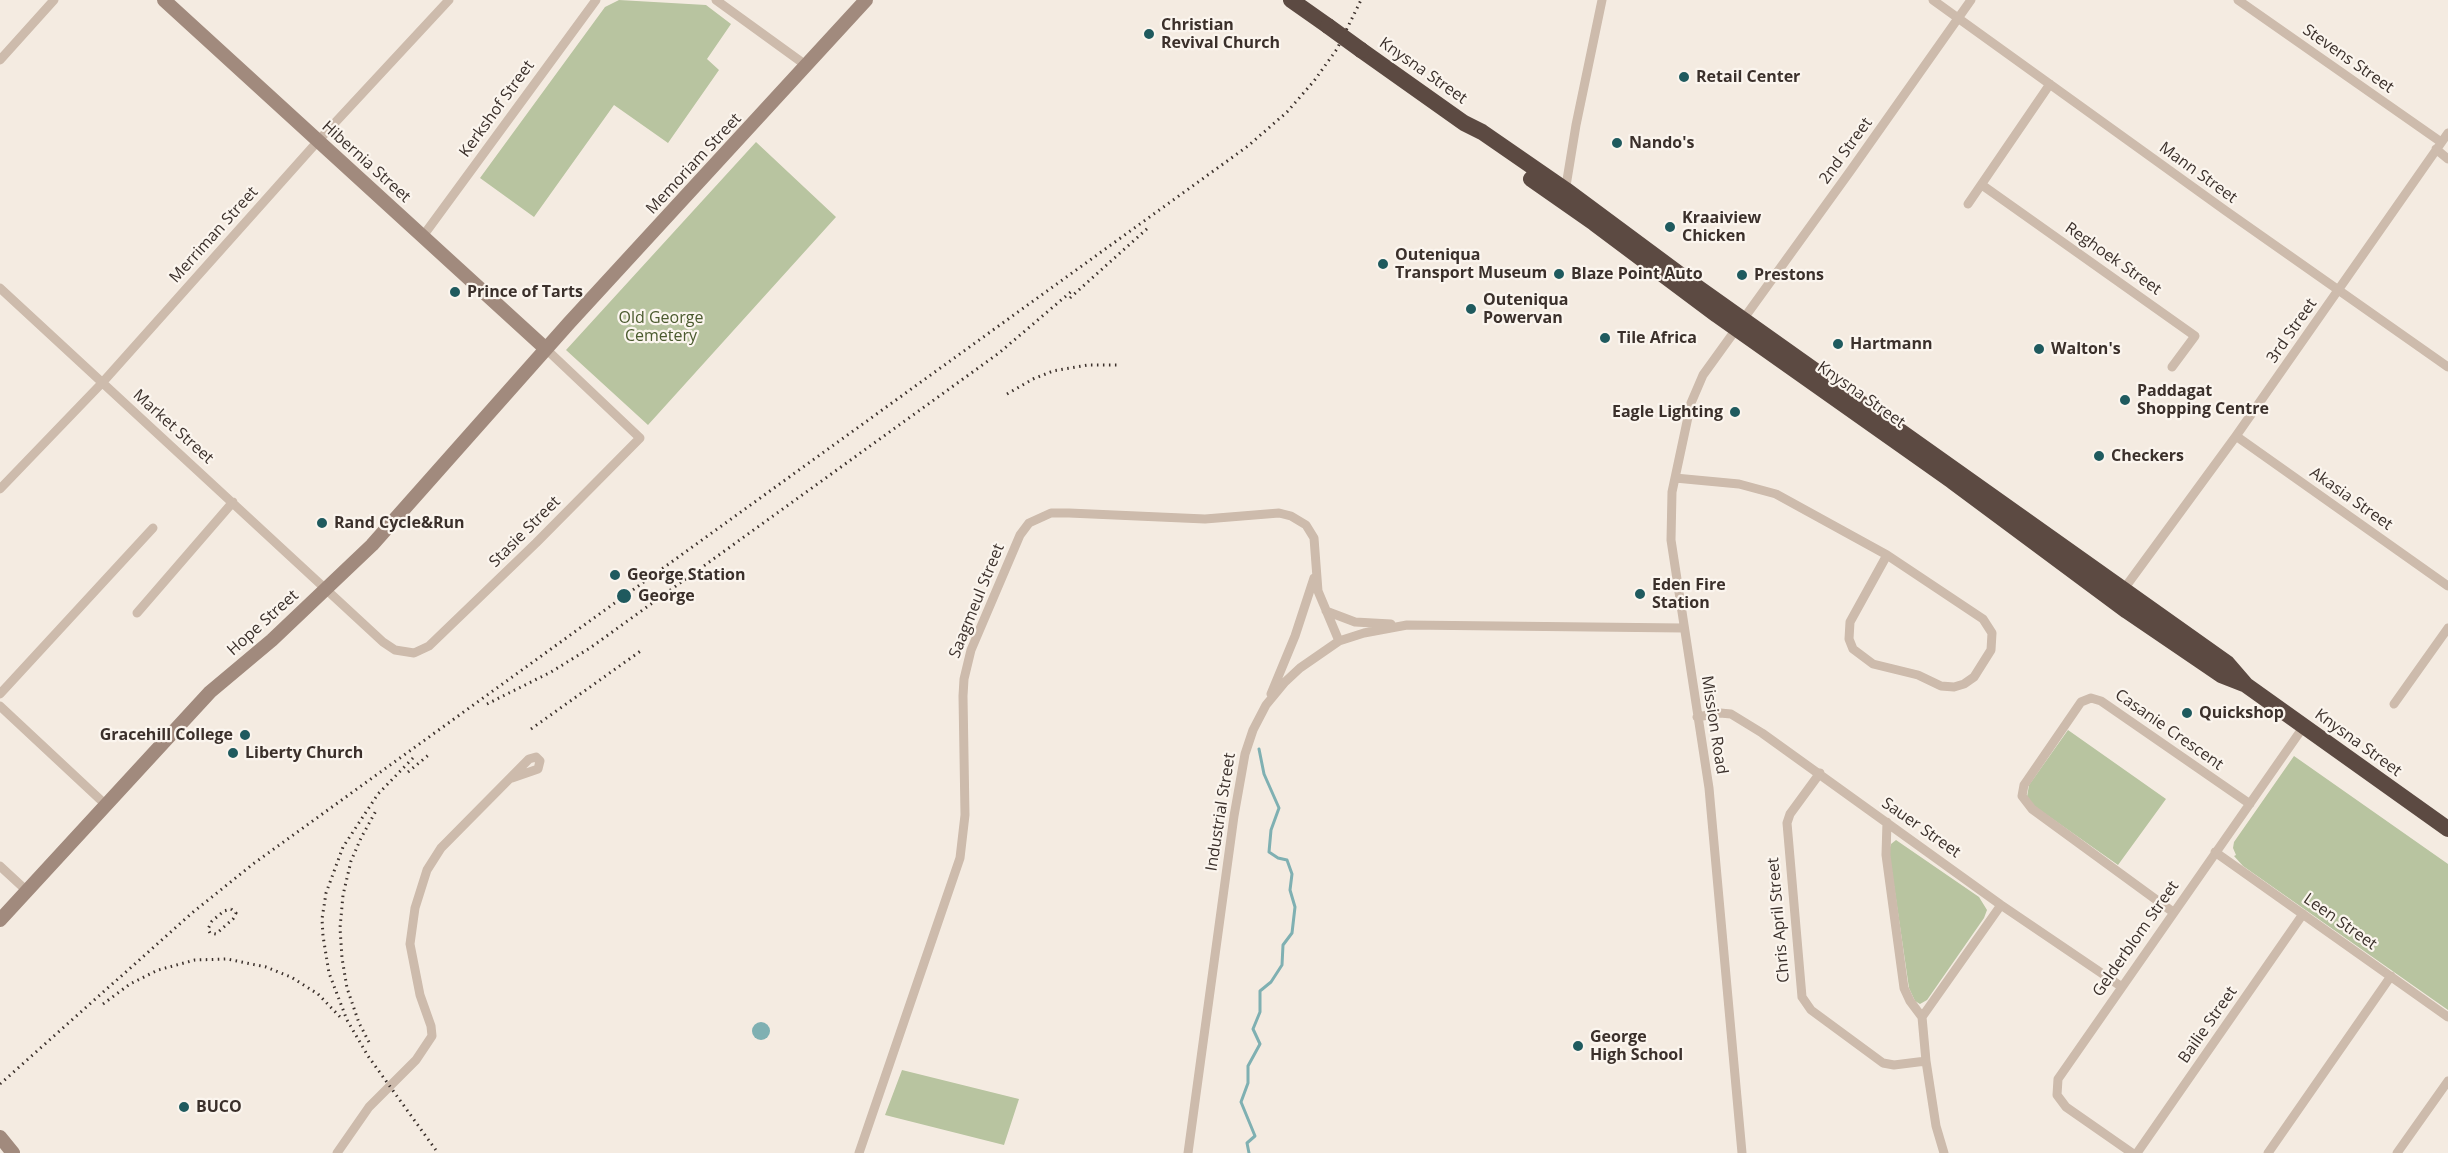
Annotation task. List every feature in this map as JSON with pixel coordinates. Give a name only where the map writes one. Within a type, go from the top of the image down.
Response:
[{"type":"highway","name":"Knysna Street","points":[[1291,0],[1464,123],[1482,132],[1564,196],[1952,481],[2119,596],[2212,670],[2246,685],[2448,829]]},
{"type":"street","points":[[0,60],[54,0]]},
{"type":"street","name":"Hibernia Street","points":[[164,0],[546,349]]},
{"type":"street","name":"Merriman Street","points":[[0,489],[102,382],[318,141],[449,0]]},
{"type":"street","name":"Kerkshof Street","points":[[423,236],[596,0]]},
{"type":"street","points":[[716,0],[807,66]]},
{"type":"street","name":"Memoriam Street","points":[[546,349],[866,0]]},
{"type":"street","points":[[1564,196],[1602,0]]},
{"type":"street","name":"Mann Street","points":[[1933,0],[2448,367]]},
{"type":"street","name":"2nd Street","points":[[1739,323],[1971,0]]},
{"type":"street","name":"Stevens Street","points":[[2238,0],[2439,146],[2448,159]]},
{"type":"street","points":[[1968,204],[2050,84]]},
{"type":"street","name":"3rd Street","points":[[2119,596],[2340,290],[2448,133]]},
{"type":"street","name":"Reghoek Street","points":[[1982,185],[2194,336],[2172,367]]},
{"type":"street","name":"Market Street","points":[[0,288],[326,588]]},
{"type":"street","name":"Mission Road","points":[[1739,323],[1706,369],[1695,392],[1675,478],[1670,533],[1709,788],[1742,1153]]},
{"type":"street","name":"Hope Street","points":[[0,920],[210,692],[272,640],[372,545],[546,349]]},
{"type":"street","name":"Stasie Street","points":[[326,588],[383,642],[395,650],[414,652],[429,646],[640,438],[546,349]]},
{"type":"street","name":"Akasia Street","points":[[2236,436],[2448,586]]},
{"type":"street","points":[[1675,478],[1740,484],[1776,494],[1887,555],[1983,619],[1992,637],[1991,650],[1974,677],[1964,684],[1954,687],[1941,686],[1918,675],[1873,664],[1854,650],[1849,639],[1850,622],[1887,555]]},
{"type":"street","points":[[137,613],[233,502]]},
{"type":"street","name":"Saagmeul Street","points":[[859,1153],[960,858],[965,815],[963,696],[964,679],[971,650],[1020,535],[1029,523],[1051,513],[1205,519],[1279,513],[1296,518],[1310,531],[1316,550],[1318,591],[1339,641]]},
{"type":"street","points":[[0,694],[153,528]]},
{"type":"street","points":[[1266,705],[1295,636],[1316,573]]},
{"type":"street","points":[[1326,611],[1356,622],[1407,625]]},
{"type":"street","name":"Industrial Street","points":[[1188,1153],[1234,816],[1245,754],[1253,730],[1266,705],[1300,668],[1339,641],[1364,633],[1407,625],[1683,628]]},
{"type":"street","points":[[2394,704],[2448,628]]},
{"type":"street","name":"Casanie Crescent","points":[[2173,912],[2032,808],[2022,796],[2024,786],[2081,702],[2091,698],[2101,701],[2250,804]]},
{"type":"street","points":[[0,706],[106,805]]},
{"type":"street","name":"Sauer Street","points":[[1697,717],[1720,713],[1731,714],[1820,773],[2001,905],[2122,987]]},
{"type":"street","name":"Gelderblom Street","points":[[2132,1153],[2066,1107],[2056,1090],[2060,1074],[2304,726]]},
{"type":"street","name":"Chris April Street","points":[[1820,773],[1790,814],[1787,823],[1802,997],[1810,1010],[1883,1063],[1894,1065],[1926,1061]]},
{"type":"street","points":[[337,1153],[345,1145],[369,1107],[417,1060],[432,1036],[431,1026],[420,995],[410,944],[415,908],[428,870],[446,843],[512,778]]},
{"type":"street","points":[[1887,822],[1886,855],[1904,988],[1922,1017],[1936,1126],[1944,1153]]},
{"type":"street","name":"Leen Street","points":[[2215,852],[2448,1017]]},
{"type":"street","points":[[0,866],[27,891]]},
{"type":"street","points":[[1922,1017],[2001,905]]},
{"type":"street","name":"Bailie Street","points":[[2137,1153],[2303,914]]},
{"type":"street","points":[[2268,1153],[2391,976]]},
{"type":"street","points":[[2397,1153],[2448,1081]]},
{"type":"street","points":[[0,1137],[13,1153]]},
{"type":"green space","points":[[619,0],[706,5],[731,24],[707,59],[719,70],[668,143],[614,105],[534,217],[480,178],[605,7]]},
{"type":"green space","name":"Old George Cemetery","points":[[756,142],[836,217],[648,425],[566,350]]},
{"type":"green space","points":[[2068,730],[2166,799],[2118,865],[2030,803],[2027,797],[2029,785]]},
{"type":"green space","points":[[2294,756],[2448,864],[2448,1010],[2243,866],[2234,856],[2236,855],[2233,848],[2234,842]]},
{"type":"green space","points":[[1896,840],[1979,897],[1987,910],[1984,918],[1927,1000],[1920,1004],[1915,1001],[1909,988],[1889,851],[1891,844]]},
{"type":"green space","points":[[902,1070],[1019,1099],[1004,1145],[885,1115]]},
{"type":"water","points":[[757,1022],[765,1022],[770,1027],[768,1038],[757,1040],[752,1035],[752,1027]]},
{"type":"waterway","points":[[1249,1153],[1247,1143],[1255,1136],[1241,1102],[1248,1083],[1248,1066],[1260,1044],[1253,1029],[1260,1012],[1260,991],[1271,982],[1282,965],[1283,945],[1292,933],[1295,907],[1290,890],[1292,874],[1287,860],[1278,858],[1269,852],[1271,830],[1279,808],[1264,774],[1259,749]]},
{"type":"railway","points":[[0,1084],[192,913],[253,864],[1248,146],[1287,112],[1314,81],[1337,49],[1361,0]]},
{"type":"railway","points":[[1070,298],[1150,226]]},
{"type":"railway","points":[[487,704],[551,672],[590,648],[999,353],[1073,290]]},
{"type":"railway","points":[[1007,394],[1053,371],[1088,365],[1119,365]]},
{"type":"railway","points":[[531,729],[642,650]]},
{"type":"railway","points":[[408,772],[431,753]]},
{"type":"railway","points":[[413,758],[378,794],[343,847],[326,893],[322,919],[323,936],[329,973],[347,1020],[368,1056],[438,1153]]},
{"type":"railway","points":[[369,1042],[359,1023],[347,988],[340,928],[343,895],[351,861],[377,809]]},
{"type":"railway","points":[[231,909],[236,913],[233,919],[216,934],[210,933],[208,929],[212,921],[224,911],[231,909]]},
{"type":"railway","points":[[103,1004],[130,984],[158,970],[195,960],[227,959],[266,967],[291,977],[318,994],[343,1020]]},
{"type":"place","name":"Christian Revival Church","points":[[1149,34]]},
{"type":"place","name":"Retail Center","points":[[1684,77]]},
{"type":"place","name":"Nando's","points":[[1617,143]]},
{"type":"place","name":"Kraaiview Chicken","points":[[1670,227]]},
{"type":"place","name":"Outeniqua Transport Museum","points":[[1383,264]]},
{"type":"place","name":"Blaze Point Auto","points":[[1559,274]]},
{"type":"place","name":"Prestons","points":[[1742,275]]},
{"type":"place","name":"Prince of Tarts","points":[[455,292]]},
{"type":"place","name":"Outeniqua Powervan","points":[[1471,309]]},
{"type":"place","name":"Tile Africa","points":[[1605,338]]},
{"type":"place","name":"Hartmann","points":[[1838,344]]},
{"type":"place","name":"Walton's","points":[[2039,349]]},
{"type":"place","name":"Paddagat Shopping Centre","points":[[2125,400]]},
{"type":"place","name":"Eagle Lighting","points":[[1735,412]]},
{"type":"place","name":"Checkers","points":[[2099,456]]},
{"type":"place","name":"Rand Cycle&Run","points":[[322,523]]},
{"type":"place","name":"George Station","points":[[615,575]]},
{"type":"place","name":"Eden Fire Station","points":[[1640,594]]},
{"type":"place","name":"George","points":[[624,596]]},
{"type":"place","name":"Quickshop","points":[[2187,713]]},
{"type":"place","name":"Gracehill College","points":[[245,735]]},
{"type":"place","name":"Liberty Church","points":[[233,753]]},
{"type":"place","name":"George High School","points":[[1578,1046]]},
{"type":"place","name":"BUCO","points":[[184,1107]]}]
